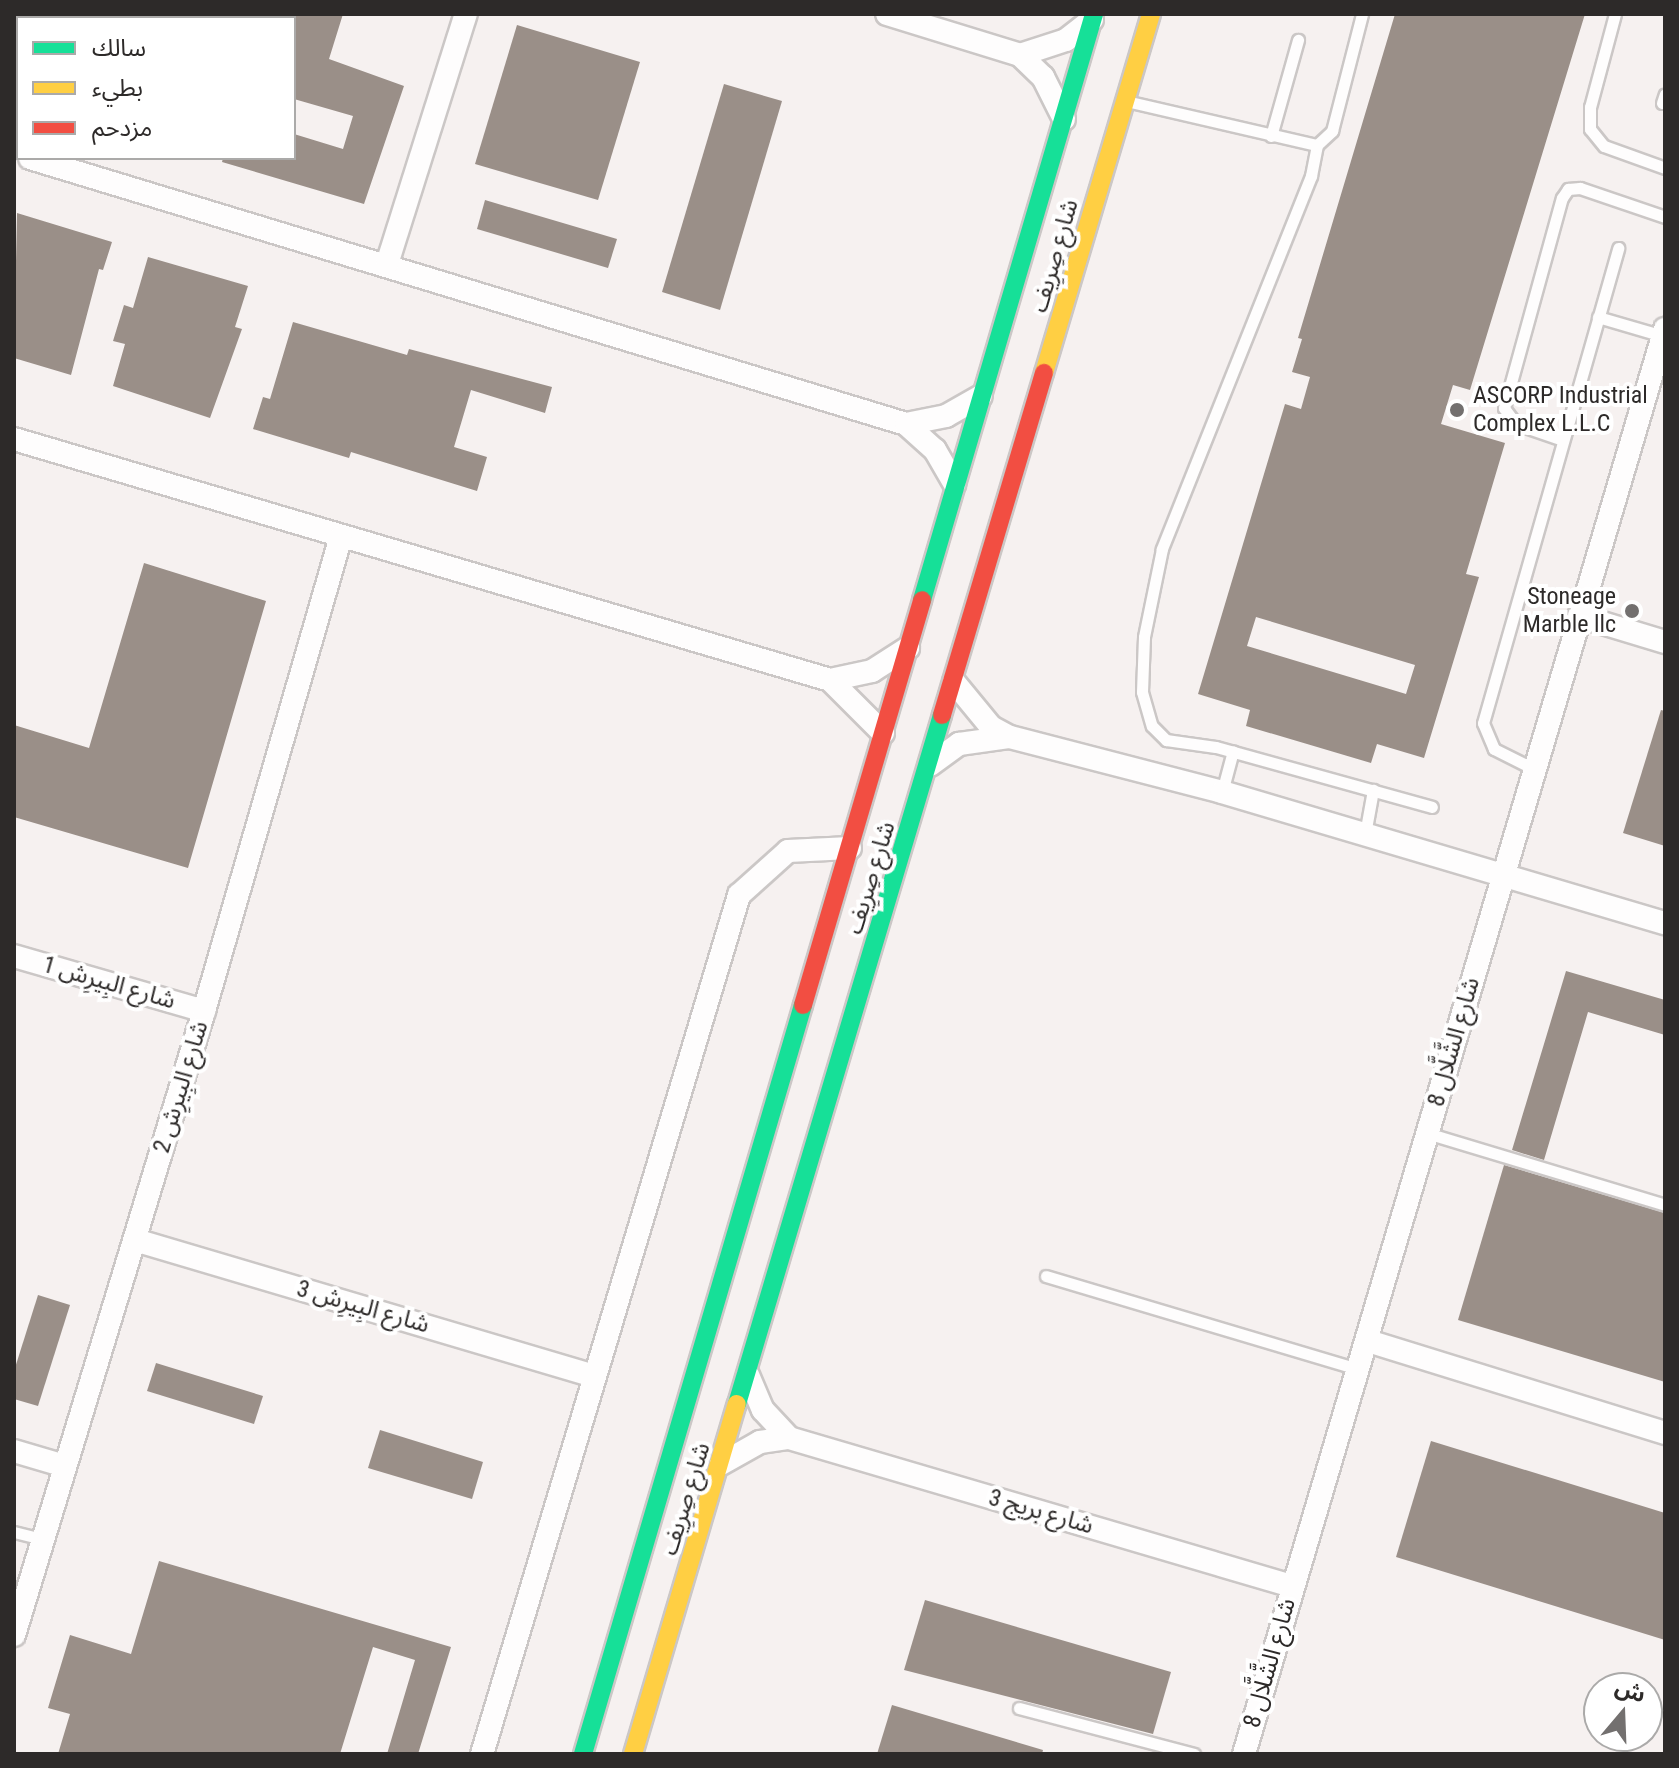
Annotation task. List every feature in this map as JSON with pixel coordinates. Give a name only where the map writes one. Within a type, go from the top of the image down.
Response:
[{"type":"main road","name":"شارع صِرِيف","points":[[633,1754],[930,765],[1151,14]]},
{"type":"main road","name":"شارع صِرِيف","points":[[583,1754],[1093,17]]},
{"type":"street","points":[[387,264],[466,14]]},
{"type":"street","points":[[887,14],[1020,55],[1043,77],[1064,119]]},
{"type":"street","points":[[1020,55],[1059,44],[1093,17]]},
{"type":"street","points":[[37,160],[906,424],[935,450],[955,484]]},
{"type":"street","name":"شارع الشَّلَّال 8","points":[[1244,1754],[1664,333]]},
{"type":"street","points":[[906,424],[946,416],[981,396]]},
{"type":"street","points":[[14,439],[830,680],[872,671],[908,648]]},
{"type":"street","name":"شارع البِيرِش 2","points":[[14,1635],[204,1011],[341,537]]},
{"type":"street","points":[[1579,616],[1665,642]]},
{"type":"street","points":[[830,680],[883,733]]},
{"type":"street","points":[[954,682],[991,727],[1010,737],[1222,792],[1665,923]]},
{"type":"street","points":[[930,765],[959,744],[1010,737]]},
{"type":"street","points":[[482,1754],[592,1375],[739,895],[788,851],[850,848]]},
{"type":"street","name":"شارع البِيرِش 1","points":[[14,956],[204,1011]]},
{"type":"street","name":"شارع البِيرِش 3","points":[[135,1240],[592,1375]]},
{"type":"street","points":[[1368,1341],[1665,1433]]},
{"type":"street","points":[[748,1375],[763,1410],[789,1438]]},
{"type":"street","name":"شارع بريج 3","points":[[721,1464],[760,1442],[789,1438],[1292,1586]]},
{"type":"street","points":[[14,1451],[65,1466]]},
{"type":"lane","points":[[1362,14],[1332,131],[1317,145],[1311,176],[1172,520],[1144,637],[1142,692],[1152,726],[1175,743],[1233,751],[1432,807]]},
{"type":"lane","points":[[1615,14],[1590,107],[1590,129],[1604,146],[1665,168]]},
{"type":"lane","points":[[1271,136],[1298,40]]},
{"type":"lane","points":[[1125,101],[1317,145]]},
{"type":"lane","points":[[1563,440],[1516,424],[1504,408],[1564,193],[1580,188],[1665,217]]},
{"type":"lane","points":[[1534,769],[1494,749],[1483,723],[1618,248]]},
{"type":"lane","points":[[1598,317],[1664,333]]},
{"type":"lane","points":[[1222,792],[1233,751]]},
{"type":"lane","points":[[1365,834],[1373,790]]},
{"type":"lane","points":[[1427,1133],[1665,1205]]},
{"type":"lane","points":[[1046,1276],[1359,1369]]},
{"type":"lane","points":[[14,1532],[43,1539]]},
{"type":"lane","points":[[1019,1708],[1194,1754]]},
{"type":"building","points":[[343,14],[329,59],[404,86],[364,204],[222,162],[296,160],[296,135],[343,149],[353,116],[296,100],[294,16]]},
{"type":"building","points":[[1395,14],[1585,14],[1470,390],[1453,385],[1441,424],[1505,443],[1466,574],[1479,577],[1424,758],[1377,744],[1371,763],[1246,726],[1250,710],[1198,694],[1285,404],[1301,409],[1310,377],[1292,372],[1302,339],[1298,338]],"holes":[[[1256,617],[1415,665],[1406,694],[1247,646]]]},
{"type":"building","points":[[517,25],[640,62],[598,200],[475,164]]},
{"type":"building","points":[[724,84],[782,101],[720,310],[662,292]]},
{"type":"building","points":[[485,200],[617,239],[608,268],[477,229]]},
{"type":"building","points":[[17,213],[112,242],[103,270],[99,269],[71,375],[14,358]]},
{"type":"building","points":[[148,257],[248,286],[235,327],[242,329],[210,418],[113,386],[125,344],[113,341],[124,305],[133,308]]},
{"type":"building","points":[[293,322],[407,355],[409,349],[552,387],[545,413],[471,390],[454,447],[487,457],[477,491],[351,452],[349,458],[253,429],[263,397],[270,399]]},
{"type":"building","points":[[144,563],[266,601],[188,868],[14,817],[14,725],[89,748]]},
{"type":"building","points":[[1661,710],[1665,711],[1665,846],[1623,833]]},
{"type":"building","points":[[1566,971],[1665,1000],[1665,1035],[1588,1012],[1544,1160],[1512,1150]]},
{"type":"building","points":[[1504,1165],[1665,1213],[1665,1382],[1458,1320]]},
{"type":"building","points":[[38,1295],[70,1305],[38,1406],[14,1399],[14,1371]]},
{"type":"building","points":[[156,1363],[263,1396],[254,1424],[147,1391]]},
{"type":"building","points":[[380,1430],[483,1462],[472,1499],[368,1468]]},
{"type":"building","points":[[1431,1441],[1665,1513],[1665,1640],[1396,1557]]},
{"type":"building","points":[[159,1561],[451,1647],[418,1754],[387,1754],[415,1660],[373,1647],[340,1754],[58,1754],[70,1714],[48,1708],[70,1635],[131,1654]]},
{"type":"building","points":[[925,1600],[1171,1672],[1153,1734],[904,1670]]},
{"type":"building","points":[[892,1705],[1043,1750],[1042,1754],[877,1754]]},
{"type":"traffic: fast","points":[[922,600],[1094,14]]},
{"type":"traffic: fast","points":[[737,1404],[942,715]]},
{"type":"traffic: fast","points":[[583,1754],[803,1005]]},
{"type":"traffic: slow","points":[[1044,373],[1151,14]]},
{"type":"traffic: slow","points":[[633,1754],[737,1404]]},
{"type":"traffic: jam","points":[[942,715],[1044,373]]},
{"type":"traffic: jam","points":[[803,1005],[922,600]]},
{"type":"place","name":"ASCORP Industrial Complex L.L.C","points":[[1457,410]]},
{"type":"place","name":"Stoneage Marble llc","points":[[1632,611]]}]
